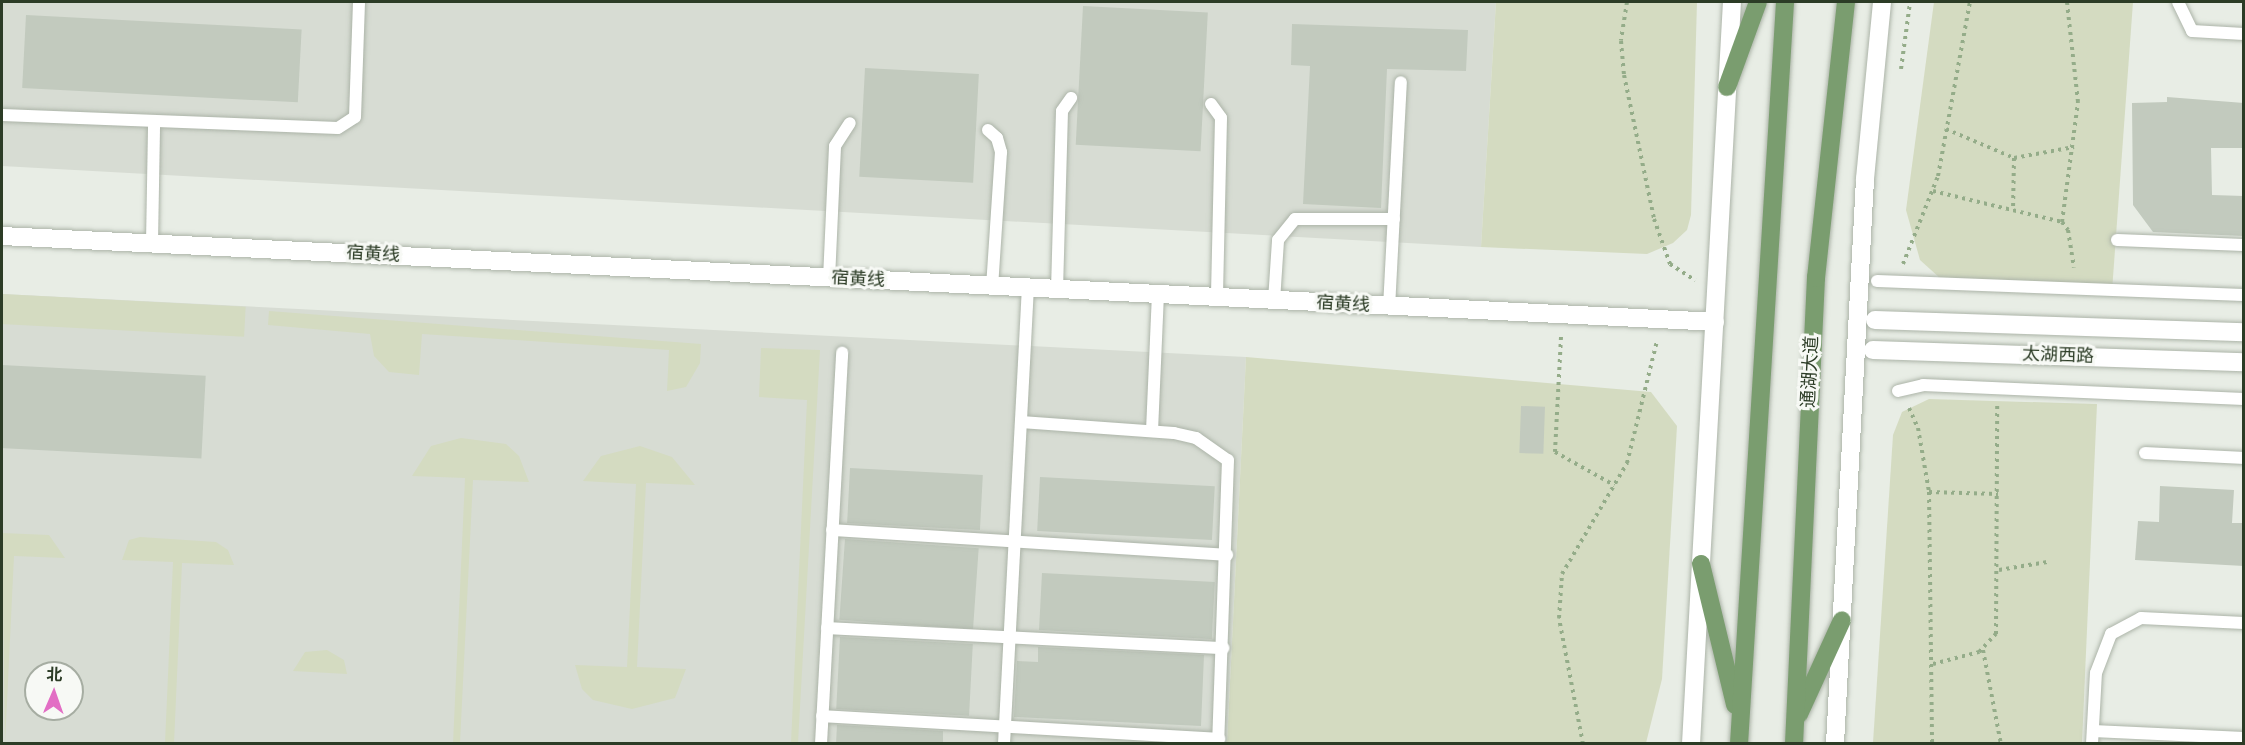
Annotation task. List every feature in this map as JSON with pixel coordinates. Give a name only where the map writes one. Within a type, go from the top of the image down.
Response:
[{"type":"main road","points":[[1727,87],[1758,2]]},
{"type":"main road","points":[[1740,735],[1761,327],[1785,2]]},
{"type":"main road","name":"通湖大道","points":[[1794,744],[1816,288],[1846,2]]},
{"type":"main road","points":[[1701,564],[1740,735]]},
{"type":"main road","points":[[1795,723],[1842,620]]},
{"type":"street","points":[[1691,744],[1732,2]]},
{"type":"street","points":[[1835,744],[1865,179],[1882,2]]},
{"type":"street","name":"宿黄线","points":[[2,236],[1389,308],[1714,322]]},
{"type":"street","name":"太湖西路","points":[[1875,320],[2244,332]]},
{"type":"street","name":"太湖西路","points":[[1873,350],[2244,362]]},
{"type":"lane","points":[[2,115],[338,129],[355,117],[359,2]]},
{"type":"lane","points":[[2178,2],[2192,31],[2244,34]]},
{"type":"lane","points":[[1389,308],[1401,82]]},
{"type":"lane","points":[[1057,290],[1062,111],[1071,98]]},
{"type":"lane","points":[[1211,104],[1221,118],[1217,298]]},
{"type":"lane","points":[[152,243],[154,123]]},
{"type":"lane","points":[[828,279],[835,146],[850,123]]},
{"type":"lane","points":[[988,130],[997,138],[1001,152],[992,287]]},
{"type":"lane","points":[[1274,302],[1278,240],[1295,219],[1394,219]]},
{"type":"lane","points":[[2117,240],[2244,245]]},
{"type":"lane","points":[[1877,280],[2244,295]]},
{"type":"lane","points":[[1004,744],[1028,289]]},
{"type":"lane","points":[[1152,431],[1158,296]]},
{"type":"lane","points":[[820,744],[842,353]]},
{"type":"lane","points":[[1898,391],[1923,386],[2244,399]]},
{"type":"lane","points":[[822,716],[1218,741],[1227,555],[1228,460],[1196,438],[1152,431],[1021,422]]},
{"type":"lane","points":[[2145,453],[2244,458]]},
{"type":"lane","points":[[832,530],[1227,555]]},
{"type":"lane","points":[[2244,623],[2141,618],[2111,634],[2096,673],[2093,737],[2244,738]]},
{"type":"lane","points":[[827,628],[1223,648]]},
{"type":"path","points":[[1627,2],[1620,41],[1624,75],[1654,219],[1670,264],[1698,282]]},
{"type":"path","points":[[1895,281],[1933,191],[1970,2]]},
{"type":"path","points":[[2062,222],[2074,147],[2077,87],[2067,2]]},
{"type":"path","points":[[1946,129],[2014,158],[2074,147]]},
{"type":"path","points":[[2013,210],[2014,158]]},
{"type":"path","points":[[1933,191],[2062,222],[2068,230],[2077,288]]},
{"type":"path","points":[[1563,316],[1555,452],[1614,484]]},
{"type":"path","points":[[1583,744],[1558,599],[1569,558],[1627,463],[1661,320]]},
{"type":"path","points":[[1933,664],[1983,650],[1996,634],[1999,570],[1998,388]]},
{"type":"path","points":[[1898,391],[1918,428],[1929,492],[1933,664],[1932,744]]},
{"type":"path","points":[[1929,492],[1998,494]]},
{"type":"path","points":[[1999,570],[2047,562]]},
{"type":"path","points":[[1983,650],[2001,744]]},
{"type":"shaded area","points":[[2,2],[1496,2],[1481,247],[2,166]]},
{"type":"shaded area","points":[[2,294],[1246,357],[1227,743],[2,743]]},
{"type":"green space","points":[[1496,2],[1697,2],[1691,215],[1687,230],[1673,243],[1647,254],[1481,247]]},
{"type":"green space","points":[[1934,2],[2133,2],[2112,291],[1941,279],[1920,260],[1906,210]]},
{"type":"green space","points":[[2,294],[246,307],[244,337],[2,324]]},
{"type":"green space","points":[[269,311],[701,344],[700,363],[686,387],[667,391],[669,350],[422,334],[419,375],[389,372],[374,356],[370,334],[268,325]]},
{"type":"green space","points":[[761,348],[820,350],[798,743],[791,743],[807,400],[759,397]]},
{"type":"green space","points":[[1246,357],[1651,392],[1677,426],[1662,679],[1646,743],[1227,744]]},
{"type":"green space","points":[[1929,399],[2097,404],[2082,743],[1873,743],[1893,435],[1902,412]]},
{"type":"green space","points":[[461,438],[506,444],[519,456],[529,482],[473,480],[460,743],[453,744],[465,478],[412,476],[431,446]]},
{"type":"green space","points":[[640,446],[672,457],[695,485],[646,483],[637,667],[686,669],[675,698],[632,709],[593,700],[582,689],[575,665],[627,667],[636,484],[583,481],[601,456]]},
{"type":"green space","points":[[2,533],[49,535],[65,558],[14,556],[5,744]]},
{"type":"green space","points":[[140,537],[216,542],[228,550],[234,565],[182,563],[174,743],[165,743],[173,562],[122,560],[129,540]]},
{"type":"green space","points":[[327,650],[344,660],[347,674],[293,671],[305,652]]},
{"type":"building","points":[[1083,6],[1208,13],[1201,151],[1076,145]]},
{"type":"building","points":[[26,15],[302,29],[298,102],[22,88]]},
{"type":"building","points":[[1292,24],[1468,30],[1466,71],[1387,69],[1381,208],[1303,204],[1310,66],[1291,65]]},
{"type":"building","points":[[865,68],[979,74],[973,183],[859,177]]},
{"type":"building","points":[[2167,97],[2244,103],[2244,148],[2211,148],[2212,195],[2244,196],[2244,236],[2153,232],[2133,205],[2132,103],[2167,102]]},
{"type":"building","points":[[2,365],[206,376],[201,459],[2,448]]},
{"type":"building","points":[[1521,406],[1545,407],[1543,454],[1519,453]]},
{"type":"building","points":[[850,468],[983,475],[980,530],[847,523]]},
{"type":"building","points":[[1040,477],[1215,486],[1212,540],[1037,531]]},
{"type":"building","points":[[2160,486],[2234,490],[2232,523],[2244,523],[2244,566],[2135,560],[2138,521],[2159,522]]},
{"type":"building","points":[[845,539],[979,548],[973,629],[839,620]]},
{"type":"building","points":[[1042,573],[1215,582],[1212,639],[1039,630]]},
{"type":"building","points":[[840,637],[973,644],[969,716],[836,709]]},
{"type":"building","points":[[1038,647],[1204,655],[1201,726],[1014,717],[1017,661],[1038,662]]},
{"type":"building","points":[[837,725],[943,731],[943,744],[836,744]]}]
